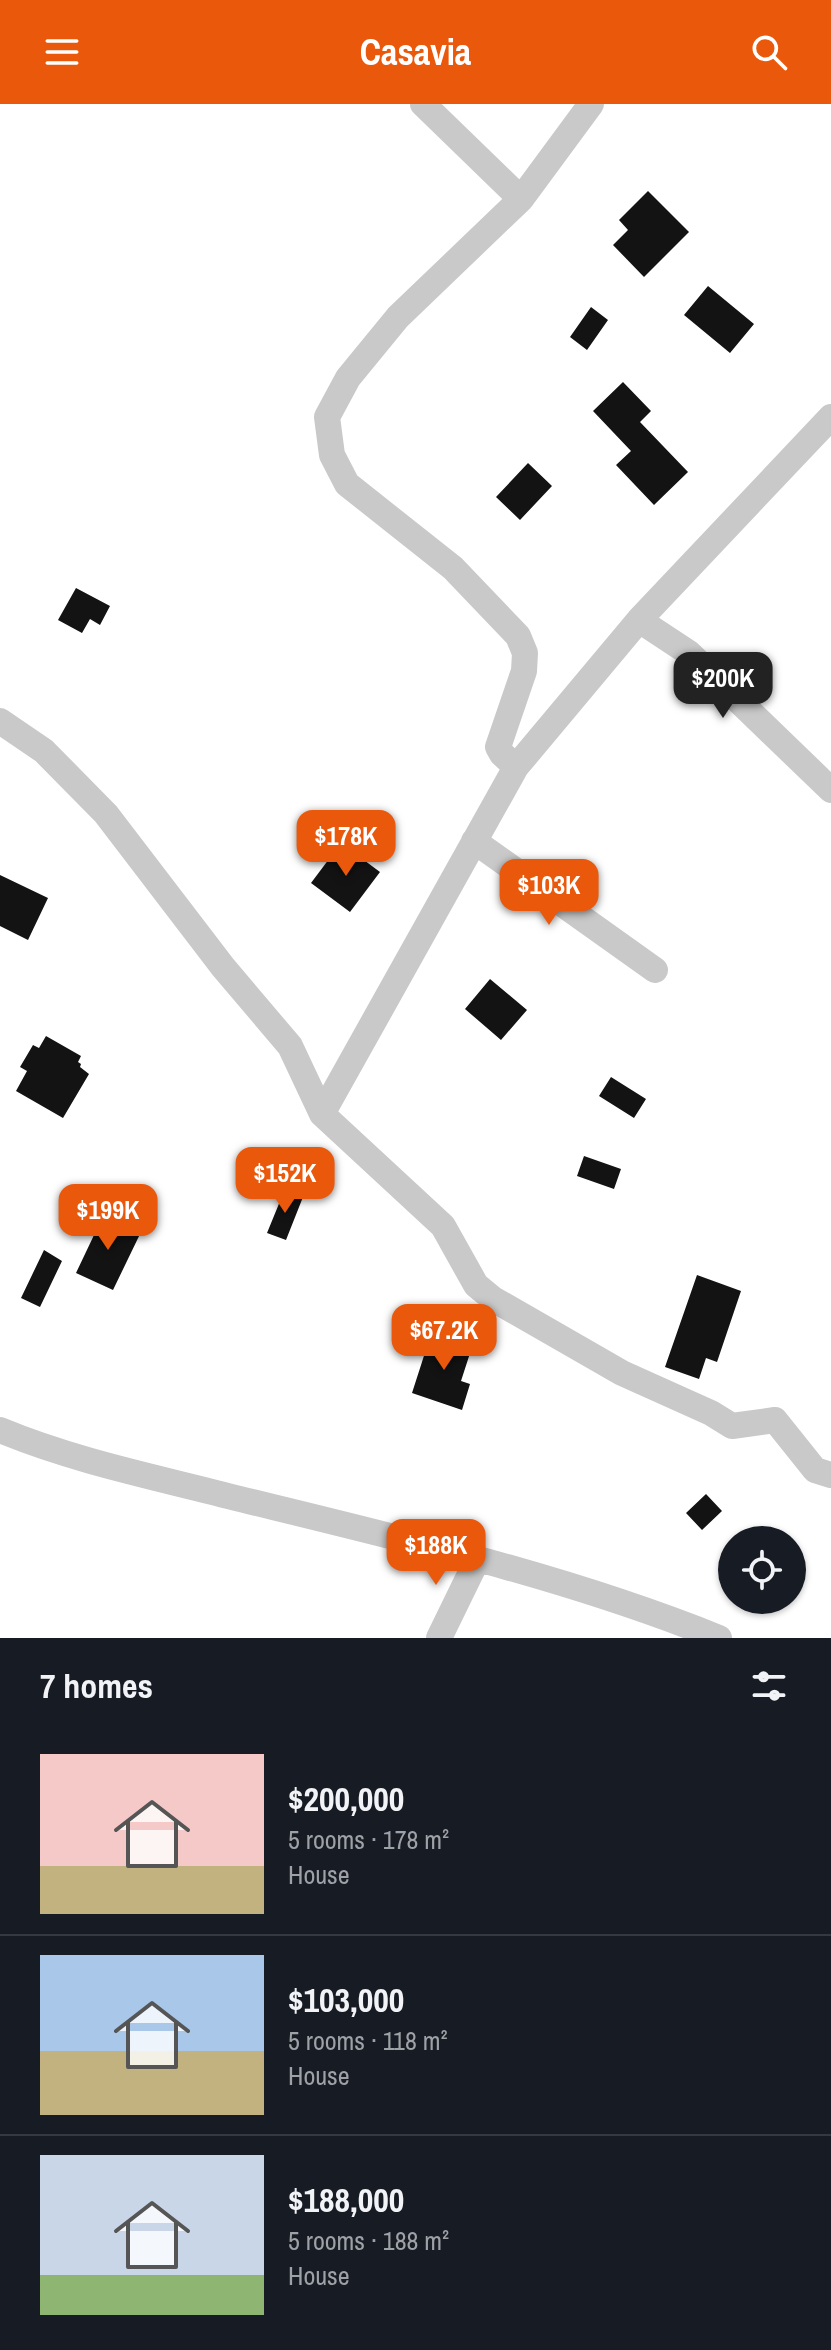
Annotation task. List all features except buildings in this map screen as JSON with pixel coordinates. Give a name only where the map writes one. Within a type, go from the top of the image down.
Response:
[{"type":"street","points":[[423,104],[521,199]]},
{"type":"street","points":[[516,767],[498,747],[524,671],[525,653],[518,636],[436,552],[347,484],[332,455],[327,417],[348,378],[398,317],[521,199],[591,104]]},
{"type":"street","points":[[322,1114],[516,767],[639,620],[831,417]]},
{"type":"street","points":[[639,620],[689,653],[831,790]]},
{"type":"street","points":[[0,721],[44,751],[106,814],[223,967],[290,1046],[322,1114],[443,1226],[476,1285],[493,1299],[622,1373],[711,1413],[732,1426],[775,1420],[815,1470],[831,1475]]},
{"type":"street","points":[[474,841],[655,970]]},
{"type":"street","points":[[0,1430],[33,1444],[154,1477],[478,1558],[575,1586],[712,1637]]},
{"type":"street","points":[[439,1638],[478,1558]]}]
